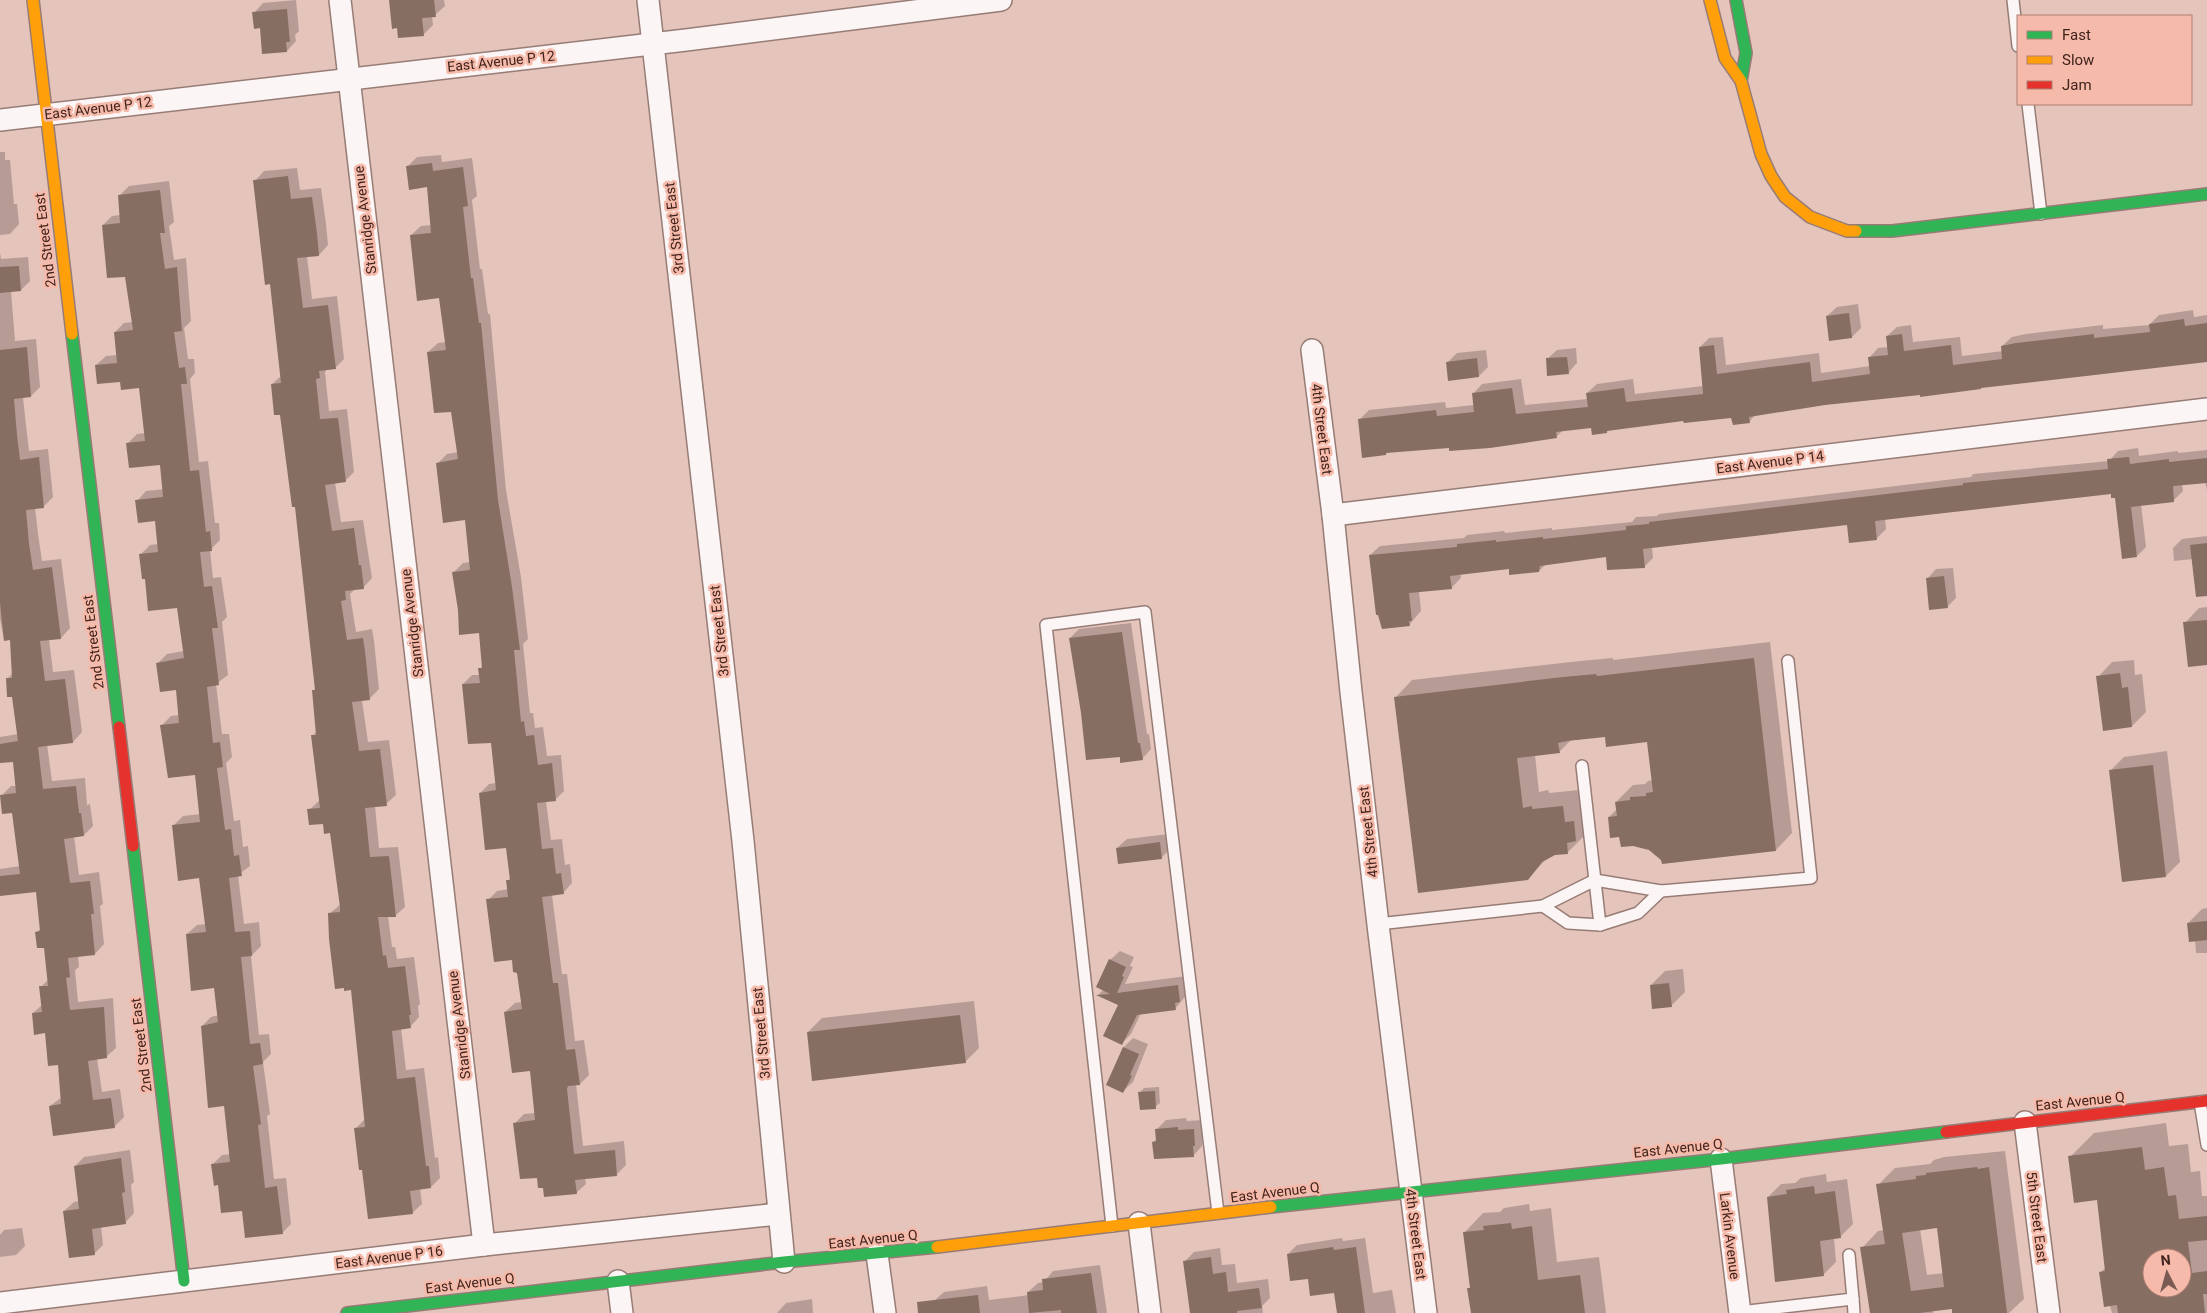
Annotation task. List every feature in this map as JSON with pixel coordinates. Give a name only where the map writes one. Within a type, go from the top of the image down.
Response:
[{"type":"street","name":"2nd Street East","points":[[33,0],[184,1281]]},
{"type":"street","name":"Stanridge Avenue","points":[[340,0],[484,1245]]},
{"type":"street","name":"3rd Street East","points":[[648,0],[743,841],[784,1262]]},
{"type":"street","name":"East Avenue P 12","points":[[0,120],[1001,0]]},
{"type":"street","points":[[1710,0],[1725,58],[1741,81],[1762,154],[1771,176],[1784,197],[1810,216],[1847,231],[1892,231],[2207,194]]},
{"type":"street","points":[[1736,0],[1746,53],[1741,81]]},
{"type":"street","name":"4th Street East","points":[[1312,350],[1333,515],[1378,924],[1426,1313]]},
{"type":"street","name":"East Avenue P 14","points":[[1333,515],[2207,409]]},
{"type":"street","name":"East Avenue Q","points":[[347,1313],[784,1262],[877,1254],[1410,1191],[1721,1159],[2203,1102]]},
{"type":"street","name":"5th Street East","points":[[2025,1122],[2049,1313]]},
{"type":"street","name":"Larkin Avenue","points":[[1721,1159],[1740,1312]]},
{"type":"street","name":"East Avenue P 16","points":[[0,1303],[484,1245],[778,1214]]},
{"type":"street","points":[[1139,1223],[1150,1313]]},
{"type":"street","points":[[877,1254],[885,1313]]},
{"type":"street","points":[[618,1281],[622,1313]]},
{"type":"lane","points":[[2013,0],[2017,37]]},
{"type":"lane","points":[[2028,105],[2041,214]]},
{"type":"lane","points":[[1112,1226],[1046,625],[1145,612],[1218,1214]]},
{"type":"lane","points":[[1378,924],[1543,906],[1595,880],[1661,891],[1811,878],[1788,661]]},
{"type":"lane","points":[[1582,766],[1600,925]]},
{"type":"lane","points":[[1543,906],[1568,923],[1600,925],[1638,913],[1661,891]]},
{"type":"lane","points":[[2203,1102],[2207,1145]]},
{"type":"lane","points":[[1849,1255],[1854,1313]]},
{"type":"lane","points":[[1740,1312],[1853,1299]]},
{"type":"building","points":[[389,0],[434,0],[436,17],[422,18],[424,36],[398,38],[397,28],[392,29]]},
{"type":"building","points":[[287,9],[290,42],[286,42],[287,52],[262,54],[260,28],[254,29],[252,12]]},
{"type":"building","points":[[432,163],[433,171],[463,167],[468,206],[463,207],[471,278],[473,278],[479,323],[481,323],[498,500],[520,650],[514,650],[521,722],[524,721],[526,736],[534,735],[538,765],[552,763],[556,801],[537,803],[542,849],[553,848],[556,874],[561,873],[564,894],[542,897],[553,983],[558,983],[566,1050],[575,1049],[580,1085],[568,1086],[567,1089],[574,1154],[615,1150],[617,1176],[575,1180],[577,1194],[544,1197],[543,1188],[538,1188],[537,1178],[520,1179],[513,1123],[535,1120],[530,1071],[512,1073],[504,1012],[522,1009],[517,973],[513,972],[512,960],[494,962],[486,899],[508,897],[506,880],[510,880],[506,848],[485,850],[479,793],[496,790],[491,743],[468,744],[462,684],[480,683],[478,668],[482,668],[479,633],[459,635],[458,610],[452,572],[470,570],[465,520],[443,523],[436,463],[458,459],[451,412],[434,413],[427,352],[446,350],[439,298],[417,301],[410,235],[431,233],[427,187],[409,190],[406,166]]},
{"type":"building","points":[[288,176],[291,199],[312,197],[317,233],[319,256],[297,258],[303,308],[328,305],[336,369],[319,371],[320,378],[316,379],[320,419],[338,418],[346,482],[325,485],[332,531],[354,528],[359,565],[361,565],[364,589],[345,591],[346,600],[341,601],[347,640],[363,638],[370,700],[352,702],[359,751],[380,749],[387,806],[365,808],[370,857],[389,856],[396,917],[378,917],[383,956],[386,955],[388,968],[405,966],[411,1015],[409,1015],[411,1028],[392,1031],[397,1079],[415,1077],[426,1166],[429,1166],[431,1188],[410,1191],[413,1214],[368,1219],[362,1170],[359,1170],[354,1128],[365,1127],[351,990],[344,991],[344,988],[335,989],[329,939],[328,913],[340,912],[330,833],[324,834],[323,824],[309,825],[307,809],[320,808],[311,735],[316,735],[312,690],[315,690],[295,507],[292,507],[280,415],[274,415],[271,384],[281,383],[270,284],[265,285],[253,180]]},
{"type":"building","points":[[160,190],[165,233],[160,233],[165,269],[177,267],[182,331],[174,332],[179,368],[185,367],[187,384],[181,384],[190,471],[199,470],[206,532],[210,531],[212,551],[200,552],[204,587],[212,586],[218,628],[212,628],[219,685],[207,687],[213,743],[220,742],[223,767],[217,768],[225,830],[231,829],[234,856],[239,855],[242,876],[229,878],[235,932],[250,931],[252,956],[241,957],[250,1044],[260,1043],[263,1064],[253,1066],[261,1124],[258,1125],[265,1188],[277,1186],[283,1234],[245,1238],[242,1211],[221,1213],[218,1185],[214,1186],[211,1164],[230,1162],[224,1106],[208,1108],[201,1026],[218,1022],[214,988],[191,991],[186,934],[206,932],[199,878],[178,881],[172,825],[200,822],[195,775],[168,778],[160,725],[179,723],[176,690],[160,692],[156,663],[184,658],[177,608],[148,611],[145,579],[142,579],[139,554],[158,552],[155,521],[138,523],[135,500],[163,497],[160,465],[129,468],[126,443],[145,441],[139,388],[121,390],[120,382],[97,384],[95,365],[117,363],[114,332],[133,330],[125,277],[107,278],[102,225],[120,223],[118,195]]},
{"type":"building","points":[[19,266],[21,291],[0,293],[0,267]]},
{"type":"building","points":[[1849,313],[1852,338],[1829,341],[1826,316]]},
{"type":"building","points":[[2184,319],[2185,326],[2207,323],[2207,362],[1981,388],[1920,397],[1920,395],[1825,405],[1749,417],[1750,423],[1733,425],[1731,418],[1684,423],[1683,421],[1607,431],[1607,433],[1592,435],[1591,428],[1556,432],[1557,438],[1490,448],[1449,451],[1449,448],[1386,453],[1386,455],[1362,458],[1358,419],[1436,410],[1437,416],[1474,412],[1472,393],[1512,388],[1516,414],[1588,407],[1586,393],[1624,388],[1626,402],[1703,394],[1699,347],[1714,345],[1717,374],[1810,362],[1812,382],[1870,374],[1868,357],[1888,355],[1886,336],[1902,334],[1904,351],[1951,345],[1953,365],[2002,359],[2001,346],[2016,343],[2094,334],[2094,338],[2150,332],[2149,324]]},
{"type":"building","points":[[27,347],[31,397],[14,399],[17,435],[20,460],[39,457],[44,508],[26,510],[29,544],[33,570],[52,567],[61,639],[40,641],[45,681],[65,679],[73,743],[38,747],[43,789],[76,786],[84,836],[64,839],[70,883],[90,881],[94,914],[91,914],[95,955],[68,958],[70,977],[66,978],[70,1010],[104,1007],[107,1058],[88,1061],[93,1100],[111,1098],[115,1128],[53,1136],[49,1106],[61,1104],[58,1065],[48,1066],[45,1033],[34,1035],[32,1013],[42,1012],[39,986],[48,986],[44,948],[37,948],[35,932],[40,931],[36,892],[0,896],[0,876],[20,874],[12,813],[2,814],[0,795],[16,793],[13,762],[0,763],[0,744],[18,741],[12,697],[7,697],[6,678],[12,678],[10,640],[4,641],[0,603],[0,350]]},
{"type":"building","points":[[1567,357],[1569,374],[1547,376],[1546,358]]},
{"type":"building","points":[[1477,358],[1479,377],[1448,381],[1446,362]]},
{"type":"building","points":[[2129,457],[2130,464],[2169,459],[2169,462],[2207,458],[2207,483],[2173,486],[2174,502],[2131,507],[2137,557],[2122,559],[2115,498],[2111,498],[2111,494],[1875,521],[1877,540],[1849,543],[1847,525],[1643,549],[1645,568],[1607,570],[1606,557],[1540,566],[1539,572],[1509,575],[1509,569],[1450,576],[1452,589],[1409,593],[1412,621],[1409,621],[1410,626],[1382,629],[1378,615],[1376,615],[1369,555],[1457,547],[1457,544],[1496,540],[1496,542],[1543,537],[1543,539],[1626,530],[1626,526],[1649,524],[1649,522],[1963,485],[1963,483],[2108,469],[2107,459]]},
{"type":"building","points":[[2207,543],[2207,596],[2196,597],[2190,545]]},
{"type":"building","points":[[1944,576],[1948,608],[1929,610],[1926,578]]},
{"type":"building","points":[[2207,620],[2207,665],[2188,667],[2183,622]]},
{"type":"building","points":[[1122,632],[1138,743],[1140,743],[1143,760],[1120,763],[1120,757],[1086,760],[1081,713],[1069,638]]},
{"type":"building","points":[[1754,658],[1776,851],[1662,864],[1661,860],[1649,850],[1633,846],[1621,847],[1619,837],[1610,838],[1608,817],[1617,816],[1615,802],[1630,800],[1630,797],[1646,796],[1646,793],[1653,792],[1647,742],[1606,747],[1605,737],[1567,741],[1558,743],[1560,753],[1517,758],[1523,808],[1532,806],[1532,809],[1563,806],[1565,822],[1574,821],[1576,841],[1567,843],[1568,854],[1555,855],[1542,862],[1528,880],[1418,893],[1394,697],[1563,677],[1596,674],[1597,676]]},
{"type":"building","points":[[2120,673],[2122,688],[2128,687],[2132,727],[2103,731],[2096,676]]},
{"type":"building","points":[[2153,765],[2166,877],[2122,882],[2109,770]]},
{"type":"building","points":[[1160,842],[1162,859],[1118,864],[1116,848]]},
{"type":"building","points":[[2207,921],[2207,940],[2189,942],[2187,923]]},
{"type":"building","points":[[1109,959],[1126,967],[1117,993],[1178,985],[1180,1002],[1175,1003],[1176,1010],[1137,1015],[1122,1045],[1103,1036],[1118,1005],[1096,995],[1110,994],[1096,987]]},
{"type":"building","points":[[1669,983],[1672,1007],[1652,1009],[1650,985]]},
{"type":"building","points":[[960,1015],[966,1063],[812,1081],[807,1032]]},
{"type":"building","points":[[1123,1047],[1139,1054],[1130,1075],[1132,1076],[1123,1093],[1106,1085]]},
{"type":"building","points":[[1155,1091],[1156,1109],[1140,1110],[1138,1092]]},
{"type":"building","points":[[1178,1127],[1178,1130],[1194,1129],[1194,1157],[1154,1159],[1152,1142],[1156,1141],[1155,1129]]},
{"type":"building","points":[[2142,1147],[2145,1170],[2164,1167],[2168,1196],[2176,1195],[2179,1219],[2207,1216],[2207,1240],[2188,1242],[2189,1248],[2142,1248],[2142,1298],[2192,1298],[2192,1273],[2207,1271],[2207,1294],[2203,1294],[2205,1313],[2118,1313],[2117,1305],[2104,1307],[2099,1272],[2105,1271],[2097,1200],[2074,1203],[2068,1156]]},
{"type":"building","points":[[121,1158],[125,1192],[122,1193],[126,1224],[92,1229],[95,1255],[69,1258],[63,1211],[79,1209],[74,1166]]},
{"type":"building","points":[[1989,1167],[2007,1313],[1952,1313],[1952,1309],[1919,1313],[1870,1313],[1860,1247],[1885,1244],[1876,1184],[1916,1179],[1916,1176],[1926,1175],[1926,1173]],"holes":[[[1937,1228],[1944,1287],[1911,1291],[1902,1233]]]},
{"type":"building","points":[[1814,1186],[1815,1194],[1835,1191],[1841,1238],[1820,1241],[1824,1276],[1775,1282],[1767,1197],[1787,1194],[1786,1190]]},
{"type":"building","points":[[1511,1223],[1512,1229],[1532,1226],[1538,1280],[1580,1275],[1585,1313],[1471,1313],[1467,1288],[1470,1288],[1463,1232],[1484,1230],[1483,1226]]},
{"type":"building","points":[[1333,1247],[1334,1250],[1356,1247],[1365,1313],[1337,1313],[1334,1293],[1310,1296],[1308,1279],[1290,1281],[1287,1254]]},
{"type":"building","points":[[1211,1257],[1213,1274],[1226,1272],[1228,1292],[1259,1288],[1262,1308],[1237,1311],[1237,1313],[1190,1313],[1183,1261]]},
{"type":"building","points":[[1091,1273],[1097,1313],[1061,1313],[1061,1310],[1029,1313],[1027,1292],[1043,1290],[1042,1279]]},
{"type":"building","points":[[978,1295],[980,1313],[918,1313],[917,1302]]},
{"type":"traffic: fast","points":[[1736,0],[1746,53],[1741,81]]},
{"type":"traffic: fast","points":[[1856,231],[1892,231],[2207,194]]},
{"type":"traffic: fast","points":[[72,334],[119,727]]},
{"type":"traffic: fast","points":[[133,846],[184,1281]]},
{"type":"traffic: fast","points":[[1271,1207],[1721,1159],[1946,1132]]},
{"type":"traffic: fast","points":[[347,1313],[784,1262],[937,1247]]},
{"type":"traffic: slow","points":[[33,0],[72,334]]},
{"type":"traffic: slow","points":[[1710,0],[1725,58],[1741,81],[1761,154],[1771,176],[1785,197],[1810,217],[1847,231],[1856,231]]},
{"type":"traffic: slow","points":[[937,1247],[1271,1207]]},
{"type":"traffic: jam","points":[[119,727],[133,846]]},
{"type":"traffic: jam","points":[[1946,1132],[2207,1101]]}]
